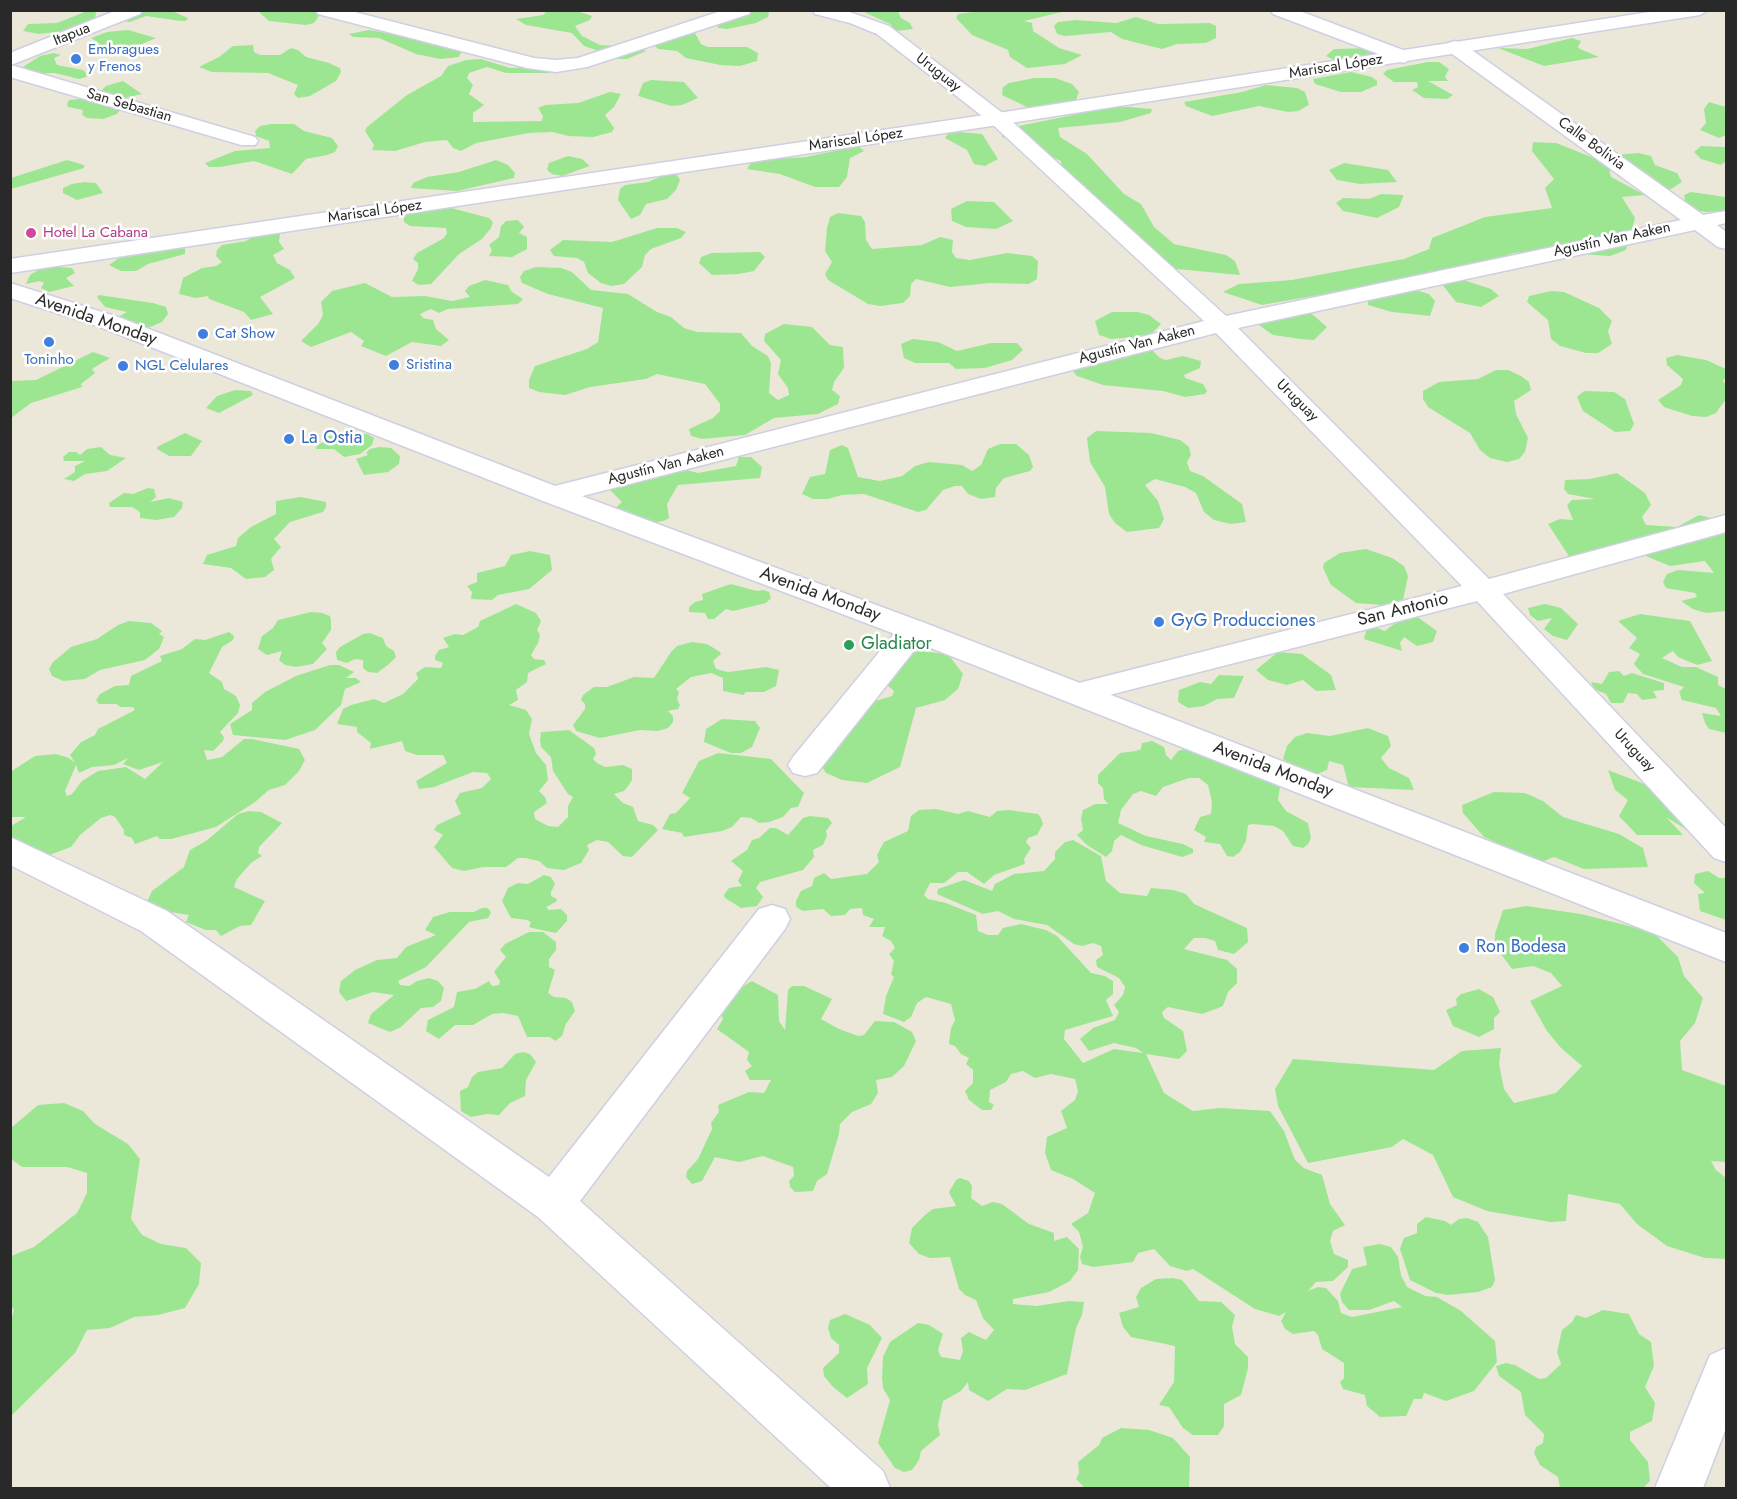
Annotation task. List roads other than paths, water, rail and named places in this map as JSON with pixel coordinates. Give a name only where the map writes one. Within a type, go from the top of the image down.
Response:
[{"type":"street","name":"Itapua","points":[[10,60],[134,10]]},
{"type":"street","points":[[324,10],[534,64],[556,66],[580,63],[743,10]]},
{"type":"street","name":"Uruguay","points":[[821,10],[856,19],[883,30],[998,119],[1221,324],[1483,590],[1726,849]]},
{"type":"street","points":[[1279,10],[1404,57]]},
{"type":"street","name":"Mariscal López","points":[[10,266],[998,119],[1700,10]]},
{"type":"street","name":"Calle Bolivia","points":[[1455,47],[1726,242]]},
{"type":"street","name":"San Sebastian","points":[[10,71],[248,141]]},
{"type":"street","name":"Agustín Van Aaken","points":[[553,495],[1221,324],[1726,217]]},
{"type":"street","name":"Avenida Monday","points":[[10,290],[109,322],[553,495],[914,630],[1726,948]]},
{"type":"street","name":"San Antonio","points":[[1078,693],[1483,590],[1726,523]]},
{"type":"street","points":[[806,765],[914,630]]},
{"type":"street","points":[[10,850],[154,921],[553,1204],[866,1488]]},
{"type":"street","points":[[553,1204],[772,920]]},
{"type":"street","points":[[1679,1488],[1726,1370]]},
{"type":"place","name":"Embragues y Frenos","points":[[76,59]]},
{"type":"place","name":"Hotel La Cabana","points":[[31,233]]},
{"type":"place","name":"Cat Show","points":[[203,334]]},
{"type":"place","name":"Toninho","points":[[49,342]]},
{"type":"place","name":"Sristina","points":[[394,365]]},
{"type":"place","name":"NGL Celulares","points":[[123,366]]},
{"type":"place","name":"La Ostia","points":[[289,439]]},
{"type":"place","name":"GyG Producciones","points":[[1159,622]]},
{"type":"place","name":"Gladiator","points":[[849,645]]},
{"type":"place","name":"Ron Bodesa","points":[[1464,948]]}]
